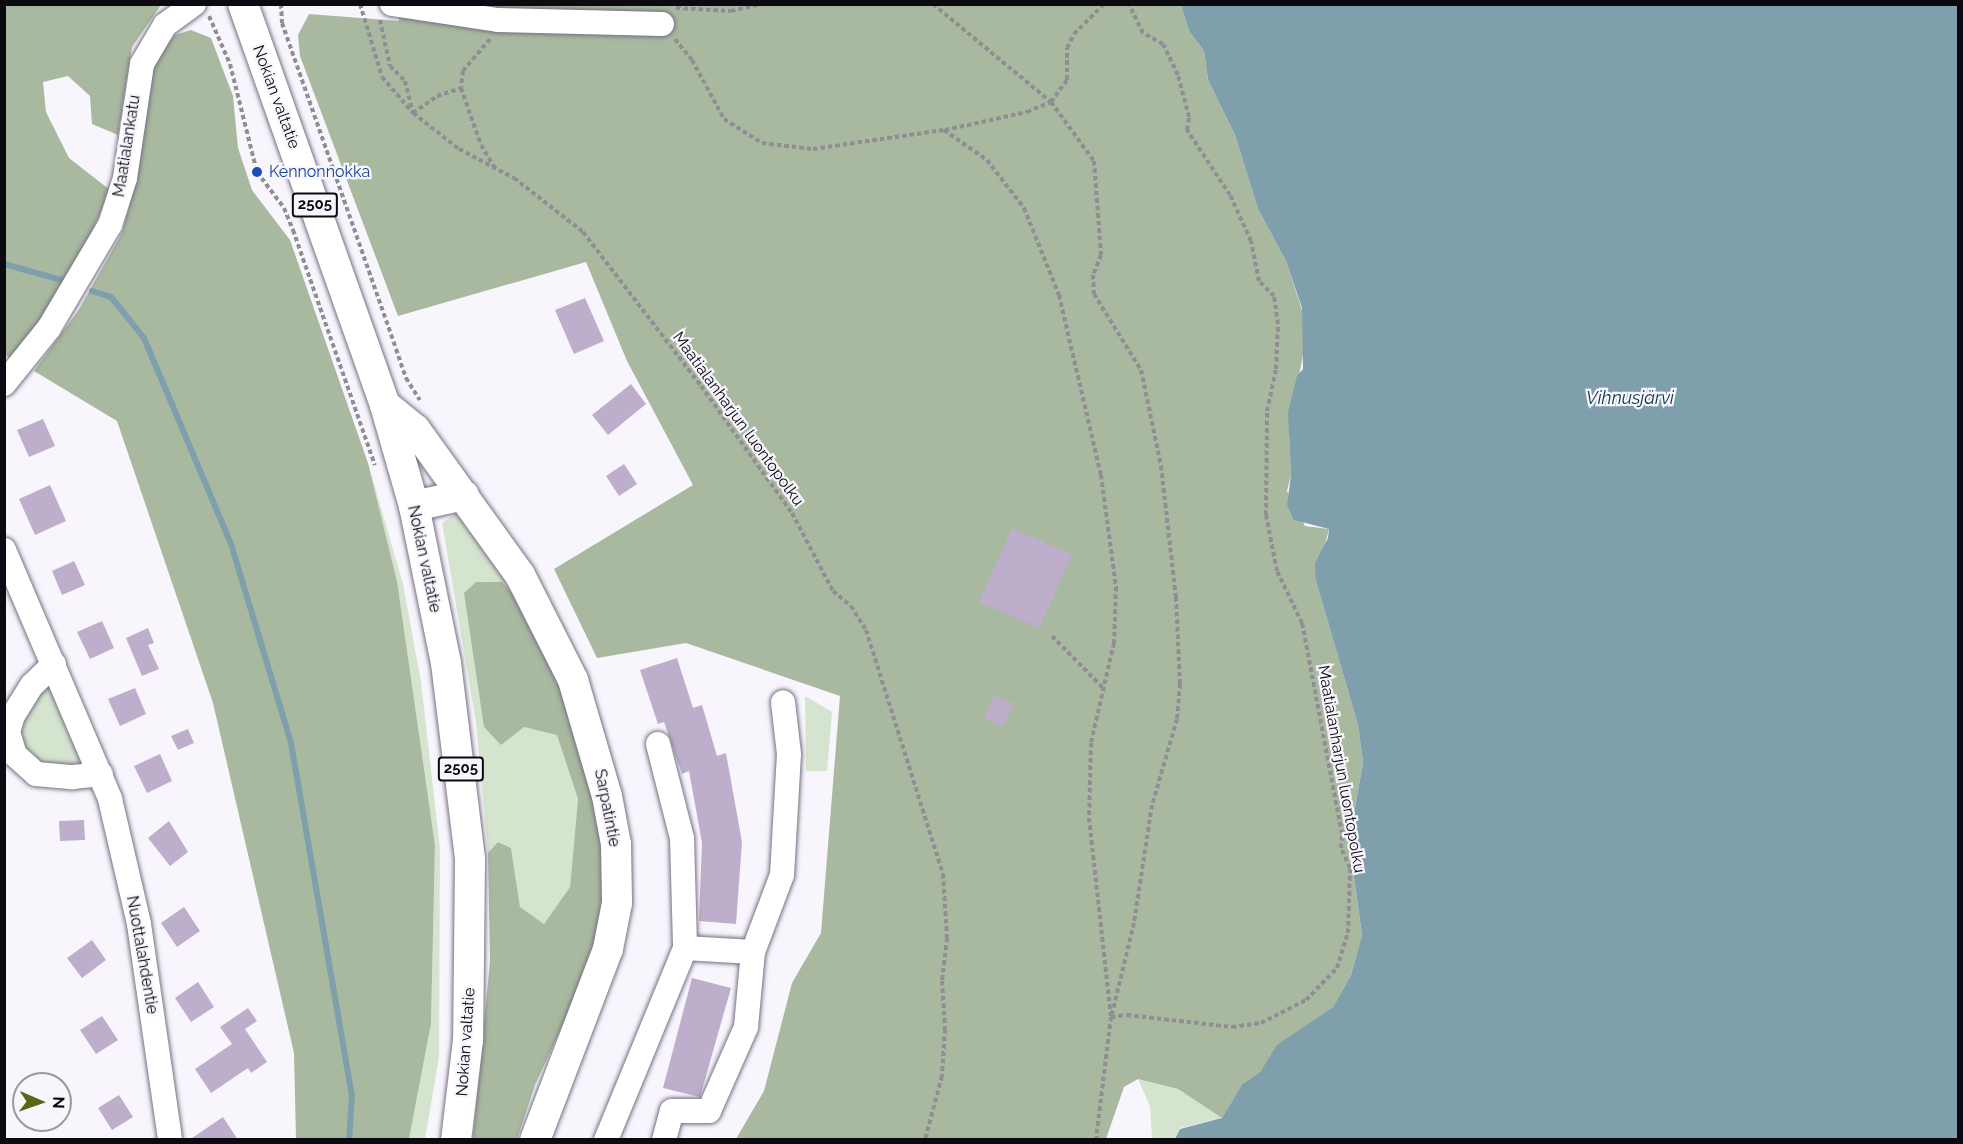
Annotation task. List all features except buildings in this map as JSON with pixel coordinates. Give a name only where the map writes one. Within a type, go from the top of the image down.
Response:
[{"type":"main road","name":"Nokian valtatie","points":[[243,4],[385,405],[414,506],[446,663],[470,859],[468,1040],[456,1140]]},
{"type":"main road","name":"Sarpatintie","points":[[385,405],[415,429],[520,575],[573,680],[592,739],[616,844],[617,903],[608,949],[535,1140]]},
{"type":"main road","points":[[414,506],[464,495]]},
{"type":"street","points":[[498,20],[518,4]]},
{"type":"street","name":"Maatialankatu","points":[[4,384],[48,328],[110,225],[125,178],[142,64],[165,25],[201,9]]},
{"type":"street","points":[[386,10],[498,20],[675,10]]},
{"type":"street","name":"Nuottalahdentie","points":[[4,550],[101,774],[139,924],[170,1140]]},
{"type":"street","points":[[54,664],[32,685],[13,715],[8,732],[15,755],[36,774],[73,777],[101,774]]},
{"type":"street","points":[[664,1140],[672,1111],[709,1111],[746,1027],[753,952],[782,875],[789,754],[783,702]]},
{"type":"street","points":[[606,1140],[685,948],[682,838],[658,744]]},
{"type":"street","points":[[685,948],[753,952]]},
{"type":"path","points":[[281,4],[282,23],[406,378],[424,406]]},
{"type":"path","name":"Maatialanharjun luontopolku","points":[[360,4],[382,77],[413,113],[459,149],[522,185],[590,240],[786,504],[833,591],[851,606],[866,630],[943,874],[947,938],[942,981],[945,1029],[942,1076],[925,1140]]},
{"type":"path","points":[[761,4],[731,11],[675,10],[692,60],[724,119],[762,143],[813,149],[944,130],[1027,112],[1051,102],[1066,80],[1067,48],[1074,34],[1104,4]]},
{"type":"path","points":[[933,4],[1051,102],[1094,161],[1101,255],[1093,275],[1094,294],[1141,370],[1161,466],[1176,597],[1180,684],[1178,719],[1152,805],[1134,923],[1111,1017],[1096,1140]]},
{"type":"path","name":"Maatialanharjun luontopolku","points":[[1111,1017],[1127,1015],[1232,1027],[1261,1023],[1306,1000],[1337,968],[1348,933],[1350,868],[1341,848],[1342,834],[1302,623],[1277,571],[1266,515],[1267,411],[1276,369],[1278,324],[1274,296],[1259,281],[1251,241],[1230,195],[1187,130],[1189,117],[1178,75],[1163,44],[1143,33],[1129,4]]},
{"type":"path","points":[[201,9],[230,63],[257,172],[284,208],[378,475]]},
{"type":"path","points":[[386,10],[390,66],[405,81],[413,113],[437,96],[461,88]]},
{"type":"path","points":[[496,170],[481,145],[461,88],[463,71],[489,41],[498,20]]},
{"type":"path","points":[[944,130],[987,160],[1024,208],[1059,295],[1101,475],[1116,587],[1114,643],[1091,743],[1089,819],[1111,1017]]},
{"type":"path","points":[[1052,636],[1104,690]]},
{"type":"green space","points":[[397,4],[1181,5],[1189,31],[1204,51],[1208,80],[1235,135],[1258,209],[1286,261],[1302,310],[1305,344],[1289,429],[1291,475],[1287,491],[1305,526],[1329,529],[1316,581],[1358,725],[1363,763],[1349,841],[1362,935],[1351,975],[1333,1007],[1278,1045],[1260,1072],[1242,1084],[1222,1118],[1178,1089],[1138,1079],[1124,1087],[1106,1139],[736,1139],[764,1091],[792,983],[821,933],[840,696],[686,643],[597,658],[554,569],[693,485],[627,361],[586,262],[398,316],[300,56],[298,35],[309,14],[399,21]]},
{"type":"green space","points":[[4,5],[161,5],[132,47],[118,135],[92,124],[90,96],[68,76],[43,82],[46,112],[69,158],[110,190],[83,253],[15,361],[4,354]]},
{"type":"green space","points":[[191,30],[211,38],[233,96],[238,148],[252,190],[290,240],[368,463],[397,581],[435,845],[431,1024],[409,1139],[296,1139],[294,1053],[213,703],[117,421],[34,371],[78,311],[122,233],[138,174],[153,70],[162,48],[175,35]]},
{"type":"green space","points":[[368,463],[403,584],[421,682],[440,849],[439,1057],[425,1139],[409,1139],[431,1024],[435,845],[397,581]]},
{"type":"green space","points":[[462,510],[531,613],[524,727],[557,734],[578,799],[570,887],[544,924],[520,907],[511,848],[498,842],[488,853],[476,722],[442,523]]},
{"type":"green space","points":[[476,582],[502,582],[531,613],[564,682],[606,839],[604,897],[590,966],[535,1085],[517,1139],[473,1139],[490,961],[488,853],[498,842],[511,848],[520,907],[544,924],[570,887],[578,799],[557,735],[524,727],[501,745],[484,727],[464,593]]},
{"type":"green space","points":[[48,685],[55,690],[83,759],[80,767],[31,762],[17,734],[34,700]]},
{"type":"green space","points":[[805,696],[832,712],[827,771],[806,771]]},
{"type":"green space","points":[[1138,1079],[1178,1089],[1222,1118],[1180,1128],[1175,1139],[1152,1139],[1150,1106]]},
{"type":"water","name":"Vihnusjärvi","points":[[1181,5],[1958,5],[1958,1139],[1175,1139],[1180,1129],[1222,1118],[1242,1084],[1260,1072],[1277,1045],[1333,1007],[1351,975],[1362,935],[1349,841],[1363,763],[1358,725],[1316,581],[1315,563],[1328,538],[1329,529],[1294,520],[1287,505],[1291,475],[1288,412],[1297,376],[1303,369],[1302,308],[1286,261],[1258,209],[1235,135],[1208,80],[1204,51],[1189,31]]},
{"type":"waterway","points":[[4,264],[61,280]]},
{"type":"waterway","points":[[92,291],[111,297],[144,338],[231,544],[291,743],[352,1096],[349,1140]]},
{"type":"place","name":"Kennonnokka","points":[[257,172]]}]
